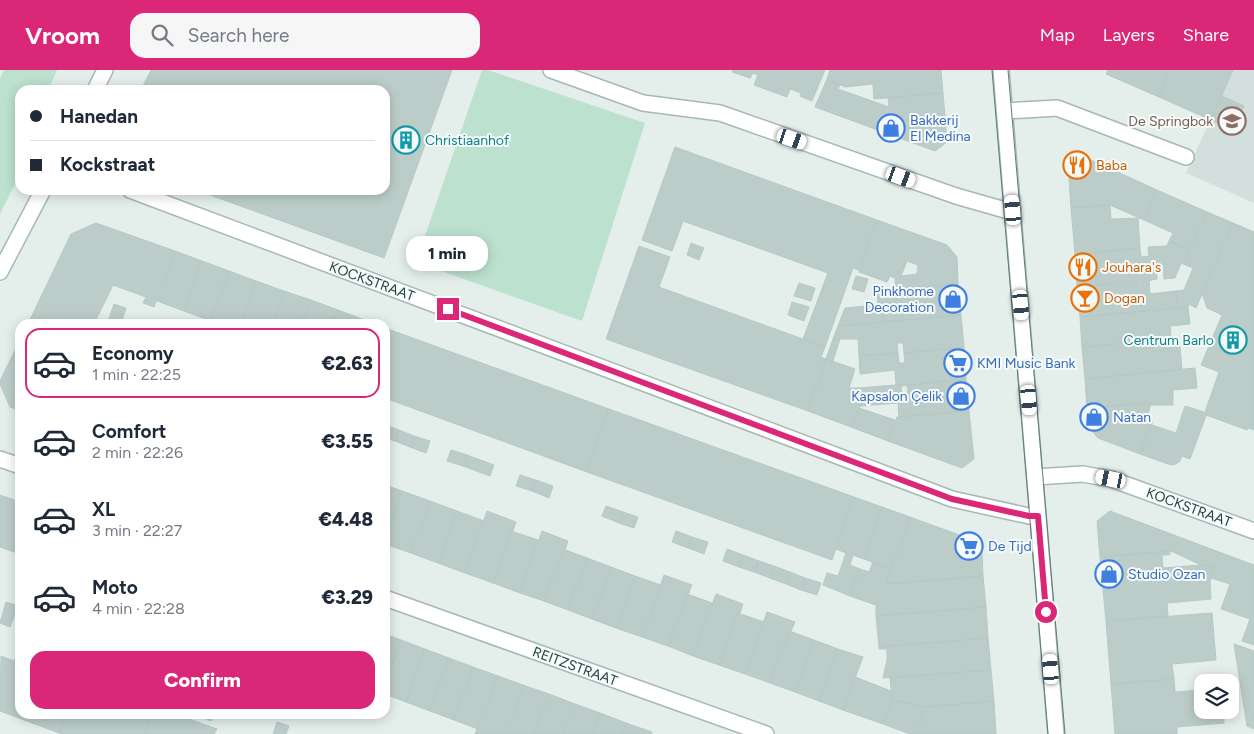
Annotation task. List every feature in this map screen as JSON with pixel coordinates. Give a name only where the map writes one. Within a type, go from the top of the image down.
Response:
[{"type":"street","points":[[98,85],[105,70]]},
{"type":"street","points":[[550,70],[643,103],[720,113],[956,196],[1004,210],[1013,210]]},
{"type":"street","points":[[1001,70],[1056,734]]},
{"type":"street","points":[[1005,111],[1057,108],[1186,157]]},
{"type":"street","points":[[0,272],[40,195]]},
{"type":"street","name":"KOCKSTRAAT","points":[[143,195],[952,499],[1029,516],[1038,516]]},
{"type":"street","points":[[0,458],[15,464]]},
{"type":"street","name":"KOCKSTRAAT","points":[[1035,477],[1083,474],[1111,479],[1254,531]]},
{"type":"street","name":"REITZSTRAAT","points":[[390,600],[766,734]]},
{"type":"shaded area","name":"De Springbok","points":[[1233,70],[1254,70],[1254,203],[1186,173]]},
{"type":"green space","points":[[4,70],[57,70],[50,85],[15,85],[15,184],[0,214],[0,78]]},
{"type":"green space","points":[[482,70],[488,70],[645,123],[582,321],[416,262]]},
{"type":"building","name":"Christiaanhof","points":[[151,70],[452,70],[384,258],[210,195],[390,195],[390,85],[144,85]]},
{"type":"building","points":[[733,70],[825,70],[812,101],[800,96],[801,93],[790,89],[787,97],[754,85],[758,75],[753,73],[750,78],[732,72]]},
{"type":"building","points":[[830,70],[941,70],[943,93],[874,99],[873,84],[845,87],[827,79]]},
{"type":"building","points":[[1108,70],[1170,70],[1159,97],[1106,74]]},
{"type":"building","points":[[1170,70],[1233,70],[1211,120],[1159,97]]},
{"type":"building","points":[[827,79],[840,85],[838,89],[889,107],[888,98],[943,93],[947,142],[935,151],[815,107]]},
{"type":"building","points":[[1222,96],[1244,106],[1233,130],[1211,120]]},
{"type":"building","points":[[675,147],[877,220],[859,270],[853,268],[825,347],[803,339],[828,273],[683,221],[672,251],[642,240]]},
{"type":"building","points":[[1080,155],[1157,190],[1144,220],[1110,205],[1071,208],[1068,164]]},
{"type":"building","points":[[1157,190],[1207,212],[1189,250],[1169,241],[1173,233],[1144,220]]},
{"type":"building","points":[[1110,205],[1111,219],[1138,218],[1140,248],[1075,254],[1071,208]]},
{"type":"building","points":[[1207,212],[1233,223],[1196,308],[1189,304],[1188,307],[1178,308],[1176,291],[1184,290],[1193,268],[1183,264]]},
{"type":"building","points":[[877,220],[947,245],[957,257],[958,284],[896,289],[895,278],[890,276],[887,282],[859,272]],"holes":[[[907,261],[918,265],[917,274],[901,276]]]},
{"type":"building","points":[[96,223],[175,251],[154,307],[143,303],[146,297],[113,285],[96,319],[30,319],[71,234]]},
{"type":"building","name":"Centrum Barlo","points":[[1233,223],[1254,232],[1254,430],[1248,428],[1247,430],[1206,415],[1207,413],[1205,412],[1219,372],[1201,365],[1222,315],[1207,308],[1202,293]]},
{"type":"building","points":[[1169,241],[1189,250],[1175,278],[1164,279],[1163,265],[1156,265],[1157,279],[1077,287],[1075,254],[1140,248],[1141,257],[1149,256],[1148,247],[1167,246]]},
{"type":"building","points":[[691,243],[704,248],[699,260],[687,255]]},
{"type":"building","points":[[639,246],[670,257],[659,287],[825,347],[821,357],[826,359],[808,411],[606,339]]},
{"type":"building","points":[[175,251],[202,261],[184,311],[157,301]]},
{"type":"building","points":[[202,261],[229,271],[212,319],[206,319],[184,311]]},
{"type":"building","points":[[229,271],[256,281],[243,319],[212,319]]},
{"type":"building","points":[[856,276],[868,279],[864,292],[852,289]]},
{"type":"building","points":[[1149,280],[1150,294],[1176,291],[1178,308],[1080,317],[1077,287]]},
{"type":"building","points":[[256,281],[284,291],[274,319],[243,319]]},
{"type":"building","points":[[799,283],[815,288],[811,301],[794,296]]},
{"type":"building","points":[[958,284],[961,315],[838,326],[845,308],[878,305],[877,290]]},
{"type":"building","points":[[284,291],[311,300],[304,319],[274,319]]},
{"type":"building","points":[[311,300],[338,310],[335,319],[304,319]]},
{"type":"building","points":[[792,302],[809,307],[804,321],[788,315]]},
{"type":"building","points":[[114,304],[126,308],[123,319],[109,319]]},
{"type":"building","points":[[1188,307],[1190,324],[1170,326],[1171,339],[1082,347],[1080,317]]},
{"type":"building","points":[[338,310],[362,319],[335,319]]},
{"type":"building","points":[[961,315],[964,347],[904,353],[903,343],[897,343],[898,353],[859,356],[858,339],[833,339],[838,326]]},
{"type":"building","points":[[390,330],[609,409],[587,472],[390,400]]},
{"type":"building","points":[[1179,338],[1182,369],[1085,379],[1082,347]]},
{"type":"building","points":[[833,339],[840,339],[833,361],[826,359]]},
{"type":"building","points":[[964,347],[966,379],[901,386],[896,385],[895,370],[860,374],[859,356],[898,353],[899,363],[905,363],[904,353]]},
{"type":"building","points":[[15,350],[15,409],[10,407],[0,381]]},
{"type":"building","points":[[826,359],[855,369],[849,388],[857,388],[860,406],[851,427],[808,411]]},
{"type":"building","points":[[1195,368],[1197,388],[1173,390],[1173,405],[1151,405],[1151,403],[1087,408],[1085,379]]},
{"type":"building","points":[[966,379],[969,411],[899,417],[898,403],[860,406],[857,388],[896,385],[901,386],[902,395],[908,394],[907,385]]},
{"type":"building","points":[[1151,403],[1147,418],[1152,421],[1140,454],[1098,438],[1088,426],[1087,408]]},
{"type":"building","points":[[1185,406],[1207,413],[1190,459],[1182,456],[1180,461],[1171,465],[1140,454],[1152,421],[1152,425],[1176,433]]},
{"type":"building","points":[[859,408],[895,420],[888,441],[851,427]]},
{"type":"building","points":[[609,409],[854,497],[832,560],[587,472]]},
{"type":"building","points":[[969,411],[974,459],[962,468],[888,441],[897,417]]},
{"type":"building","points":[[390,427],[399,430],[395,441],[390,440]]},
{"type":"building","points":[[399,430],[414,436],[410,447],[395,441]]},
{"type":"building","points":[[414,436],[430,441],[426,453],[410,447]]},
{"type":"building","points":[[451,450],[467,455],[463,466],[447,461]]},
{"type":"building","points":[[467,455],[494,465],[490,476],[463,466]]},
{"type":"building","points":[[520,475],[536,480],[532,491],[516,486]]},
{"type":"building","points":[[536,480],[553,486],[549,498],[532,491]]},
{"type":"building","points":[[390,487],[402,491],[390,526]]},
{"type":"building","points":[[402,491],[430,501],[411,553],[390,546],[390,528]]},
{"type":"building","points":[[0,495],[15,500],[15,552],[0,547]]},
{"type":"building","points":[[854,497],[882,507],[864,559],[853,555],[850,565],[860,569],[850,596],[823,585],[827,573],[838,576],[846,553],[836,549]]},
{"type":"building","points":[[430,501],[457,511],[438,563],[411,553]]},
{"type":"building","points":[[606,506],[623,512],[619,523],[602,516]]},
{"type":"building","points":[[882,507],[910,517],[891,569],[864,559]]},
{"type":"building","points":[[457,511],[484,521],[465,573],[438,563]]},
{"type":"building","points":[[487,511],[516,522],[513,531],[511,531],[493,583],[465,573]]},
{"type":"building","points":[[1110,511],[1219,552],[1214,566],[1201,565],[1171,551],[1100,557],[1097,521]]},
{"type":"building","points":[[623,512],[638,517],[634,528],[619,523]]},
{"type":"building","points":[[910,517],[973,540],[982,552],[983,576],[886,584]]},
{"type":"building","points":[[511,531],[538,540],[520,593],[493,583]]},
{"type":"building","points":[[542,531],[568,541],[565,550],[563,549],[544,601],[520,593]]},
{"type":"building","points":[[676,531],[692,537],[688,548],[672,542]]},
{"type":"building","points":[[692,537],[708,542],[704,554],[688,548]]},
{"type":"building","points":[[563,549],[587,558],[568,610],[544,601]]},
{"type":"building","points":[[727,549],[743,555],[739,567],[723,561]]},
{"type":"building","points":[[1171,551],[1169,555],[1162,555],[1163,568],[1201,565],[1214,566],[1210,582],[1211,599],[1167,603],[1168,616],[1106,621],[1100,557]]},
{"type":"building","points":[[1219,552],[1254,565],[1254,645],[1242,641],[1250,619],[1221,609],[1230,584],[1211,578]]},
{"type":"building","points":[[743,555],[759,561],[754,572],[739,567]]},
{"type":"building","points":[[587,558],[611,567],[592,619],[568,610]]},
{"type":"building","points":[[759,561],[774,566],[770,578],[754,572]]},
{"type":"building","points":[[873,562],[891,569],[886,584],[983,576],[986,607],[876,616],[876,605],[850,596],[860,569],[869,572]]},
{"type":"building","points":[[774,566],[790,572],[786,584],[770,578]]},
{"type":"building","points":[[611,567],[635,576],[616,628],[592,619]]},
{"type":"building","points":[[790,572],[805,578],[801,590],[786,584]]},
{"type":"building","points":[[664,575],[692,585],[668,646],[642,637]]},
{"type":"building","points":[[635,576],[661,585],[642,637],[616,628]]},
{"type":"building","points":[[805,578],[821,583],[817,595],[801,590]]},
{"type":"building","points":[[687,594],[712,603],[693,656],[668,646]]},
{"type":"building","points":[[716,594],[743,604],[719,665],[693,656]]},
{"type":"building","points":[[6,602],[15,605],[15,614],[10,627],[0,623]]},
{"type":"building","points":[[986,607],[988,638],[879,647],[876,616]]},
{"type":"building","points":[[767,612],[795,622],[791,631],[789,631],[770,683],[745,674]]},
{"type":"building","points":[[738,613],[764,622],[745,674],[719,665]]},
{"type":"building","points":[[1212,613],[1216,660],[1172,664],[1174,679],[1111,684],[1106,621]]},
{"type":"building","points":[[789,631],[814,640],[795,692],[770,683]]},
{"type":"building","points":[[390,636],[401,640],[390,671]]},
{"type":"building","points":[[988,638],[991,670],[883,678],[887,660],[887,649],[879,649],[879,647]]},
{"type":"building","points":[[401,640],[425,649],[406,702],[390,696],[390,671]]},
{"type":"building","points":[[814,640],[838,649],[819,701],[795,692]]},
{"type":"building","points":[[1234,644],[1254,651],[1254,729],[1247,726]]},
{"type":"building","points":[[425,649],[449,658],[430,711],[406,702]]},
{"type":"building","points":[[838,649],[863,657],[843,710],[819,701]]},
{"type":"building","points":[[1,656],[14,661],[15,658],[15,717],[0,711]]},
{"type":"building","points":[[449,658],[473,667],[454,720],[430,711]]},
{"type":"building","points":[[473,667],[498,676],[478,729],[454,720]]},
{"type":"building","points":[[991,670],[994,701],[925,707],[892,700],[890,678]]},
{"type":"building","points":[[498,676],[523,685],[506,734],[475,734]]},
{"type":"building","points":[[855,677],[891,691],[892,700],[883,724],[843,710]]},
{"type":"building","points":[[1174,679],[1175,692],[1194,691],[1194,719],[1224,719],[1224,723],[1177,727],[1177,734],[1115,734],[1111,684]]},
{"type":"building","points":[[523,685],[549,694],[534,734],[506,734]]},
{"type":"building","points":[[549,694],[575,704],[564,734],[534,734]]},
{"type":"building","points":[[892,700],[925,707],[917,734],[910,734],[883,724]]},
{"type":"building","points":[[994,701],[996,734],[917,734],[925,707]]},
{"type":"building","points":[[575,704],[600,713],[593,734],[564,734]]},
{"type":"building","points":[[600,713],[626,723],[622,734],[593,734]]},
{"type":"building","points":[[21,719],[64,719],[59,733]]},
{"type":"building","points":[[64,719],[150,719],[144,734],[59,733]]},
{"type":"building","points":[[150,719],[189,719],[217,729],[214,734],[144,734]]},
{"type":"building","points":[[277,722],[289,726],[286,734],[273,734]]},
{"type":"building","points":[[626,723],[652,732],[651,734],[622,734]]},
{"type":"tram line","points":[[992,70],[1048,734]]},
{"type":"tram line","points":[[1008,70],[1065,734]]},
{"type":"place","name":"De Springbok","points":[[1232,121]]},
{"type":"place","name":"Bakkerij El Medina","points":[[891,128]]},
{"type":"place","name":"Christiaanhof","points":[[406,140]]},
{"type":"place","name":"Baba","points":[[1077,165]]},
{"type":"place","name":"Jouhara's","points":[[1083,267]]},
{"type":"place","name":"Dogan","points":[[1085,298]]},
{"type":"place","name":"Pinkhome Decoration","points":[[953,299]]},
{"type":"place","name":"Centrum Barlo","points":[[1233,340]]},
{"type":"place","name":"KMI Music Bank","points":[[958,363]]},
{"type":"place","name":"Kapsalon Çelik","points":[[961,396]]},
{"type":"place","name":"Natan","points":[[1094,417]]},
{"type":"place","name":"De Tijd","points":[[969,546]]},
{"type":"place","name":"Studio Ozan","points":[[1109,574]]},
{"type":"route","points":[[448,309],[952,499],[1029,516],[1038,516],[1046,612]]}]
